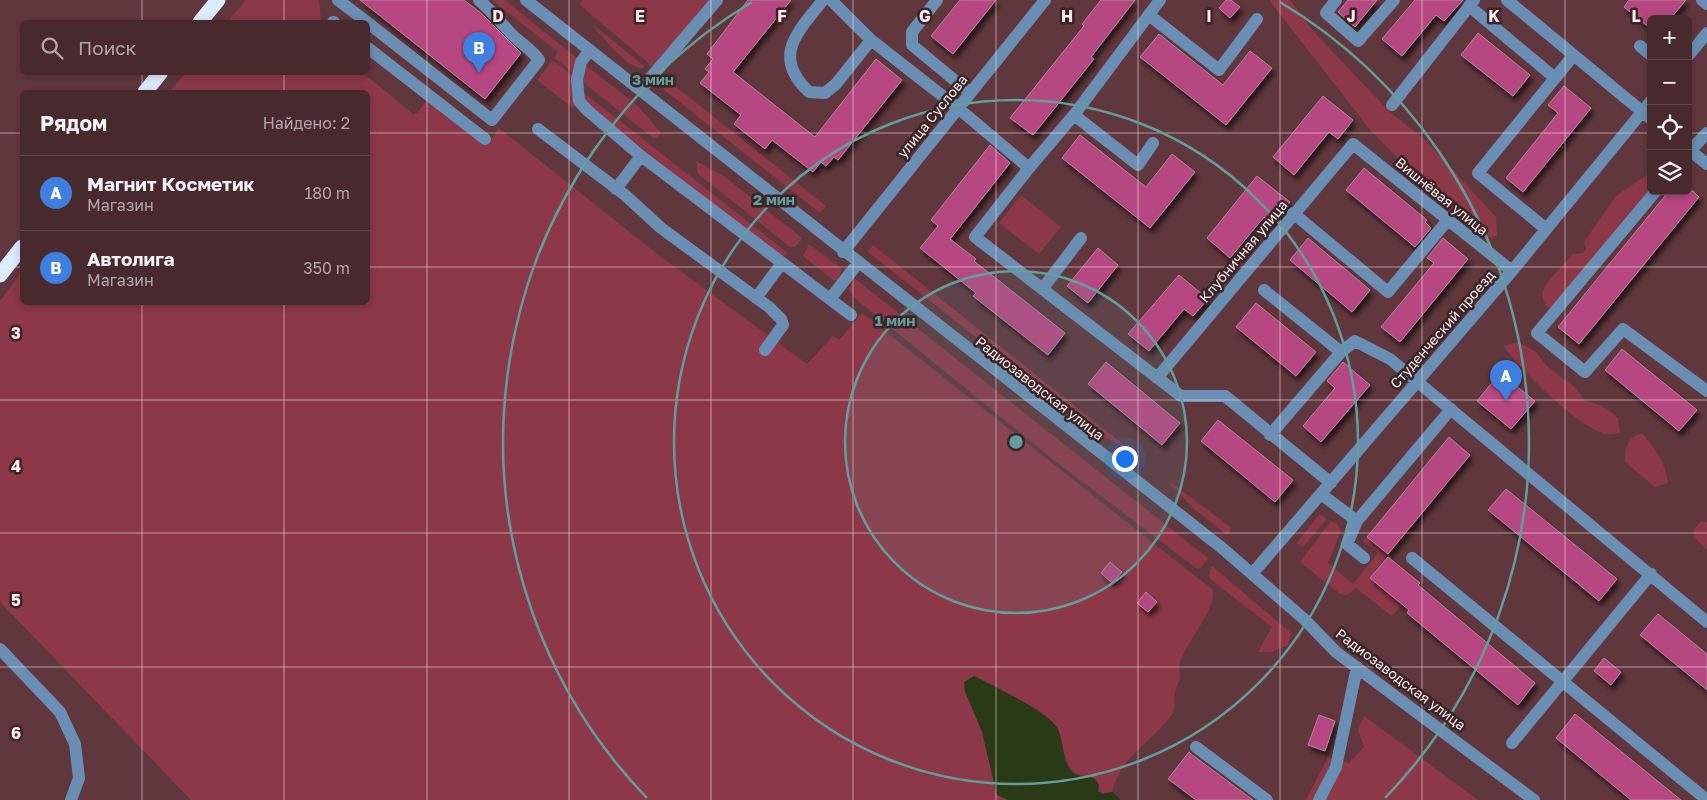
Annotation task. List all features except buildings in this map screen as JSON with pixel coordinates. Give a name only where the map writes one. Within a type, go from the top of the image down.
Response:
[{"type":"highway","points":[[202,20],[218,0]]},
{"type":"highway","points":[[147,90],[159,75]]},
{"type":"highway","points":[[0,275],[20,250]]},
{"type":"street","points":[[338,0],[354,5],[365,20]]},
{"type":"street","points":[[370,25],[492,120],[539,60],[534,53],[507,30],[496,14],[479,0]]},
{"type":"street","name":"Радиозаводская улица","points":[[526,0],[641,89],[858,264],[1252,574],[1336,652],[1534,800]]},
{"type":"street","points":[[641,89],[716,0]]},
{"type":"street","points":[[823,0],[793,38],[789,54],[792,68],[800,84],[809,92],[825,93],[836,84],[871,40]]},
{"type":"street","points":[[831,0],[871,40],[958,108],[1029,168]]},
{"type":"street","points":[[937,0],[912,32],[912,44],[970,93]]},
{"type":"street","name":"улица Суслова","points":[[843,252],[1045,0]]},
{"type":"street","points":[[1160,0],[1074,114],[975,237],[1180,396],[1225,396],[1270,435],[1331,483]]},
{"type":"street","points":[[1336,0],[1326,13],[1358,41],[1394,0]]},
{"type":"street","points":[[1507,0],[1646,116]]},
{"type":"street","points":[[1702,0],[1707,4]]},
{"type":"street","points":[[1392,105],[1471,3],[1555,78]]},
{"type":"street","points":[[1149,15],[1219,70],[1257,19]]},
{"type":"street","points":[[1692,51],[1707,33]]},
{"type":"street","points":[[1640,46],[1647,52]]},
{"type":"street","points":[[370,50],[485,138]]},
{"type":"street","points":[[590,50],[581,62],[577,80],[579,101],[641,156],[851,315]]},
{"type":"street","points":[[1546,230],[1478,173],[1573,56]]},
{"type":"street","points":[[428,95],[440,80]]},
{"type":"street","points":[[1074,114],[1138,165],[1154,143]]},
{"type":"street","name":"Студенческий проезд","points":[[1252,574],[1646,116]]},
{"type":"street","points":[[538,129],[616,188],[661,228],[756,298],[781,319],[783,325],[766,350]]},
{"type":"street","points":[[1692,147],[1707,134]]},
{"type":"street","name":"Клубничная улица","points":[[1157,378],[1293,213],[1353,144]]},
{"type":"street","name":"Вишнёвая улица","points":[[1353,144],[1512,271]]},
{"type":"street","points":[[1692,152],[1707,164]]},
{"type":"street","points":[[616,188],[641,156]]},
{"type":"street","points":[[1653,195],[1537,333],[1585,372],[1623,329],[1707,391]]},
{"type":"street","points":[[1293,213],[1388,292],[1447,221]]},
{"type":"street","points":[[1043,288],[1081,238]]},
{"type":"street","points":[[756,298],[782,263]]},
{"type":"street","points":[[830,299],[858,264]]},
{"type":"street","points":[[1264,290],[1341,352]]},
{"type":"street","points":[[1270,435],[1341,352],[1355,341],[1390,359],[1418,380],[1707,622]]},
{"type":"street","points":[[1364,558],[1347,544],[1357,521],[1451,409]]},
{"type":"street","points":[[1321,494],[1357,521]]},
{"type":"street","points":[[1412,558],[1707,800]]},
{"type":"street","points":[[1512,743],[1561,680],[1651,574]]},
{"type":"street","points":[[0,649],[60,712],[75,744],[79,778],[72,800]]},
{"type":"street","points":[[1319,800],[1336,767],[1357,667]]},
{"type":"street","points":[[1196,748],[1267,800]]},
{"type":"shaded area","points":[[246,0],[319,0],[321,20],[229,20]]},
{"type":"shaded area","points":[[492,0],[505,0],[578,59],[573,73],[554,58],[558,52]]},
{"type":"shaded area","points":[[582,0],[711,0],[653,67],[580,5]]},
{"type":"shaded area","points":[[1269,0],[1290,0],[1314,32],[1390,112],[1424,139],[1496,217],[1497,235],[1487,239],[1421,181],[1371,131]]},
{"type":"shaded area","points":[[590,22],[644,66],[643,68],[630,64],[622,58]]},
{"type":"shaded area","points":[[554,61],[573,76],[575,103],[573,108],[537,80],[551,62]]},
{"type":"shaded area","points":[[585,65],[637,105],[661,133],[658,138],[653,138],[583,82]]},
{"type":"shaded area","points":[[184,75],[365,75],[413,114],[417,113],[426,101],[483,145],[489,143],[499,128],[656,253],[807,364],[833,336],[839,340],[862,313],[1213,590],[1213,598],[1206,616],[1180,662],[1180,677],[1175,692],[1172,714],[1164,725],[1130,758],[1117,779],[1112,792],[1103,794],[1098,791],[1090,776],[1080,775],[1073,771],[1065,755],[1001,689],[974,676],[965,691],[982,732],[997,794],[1008,800],[191,800],[0,602],[0,301],[20,274],[20,305],[370,305],[370,90],[171,90]]},
{"type":"shaded area","points":[[661,75],[826,206],[820,213],[663,89],[660,80]]},
{"type":"shaded area","points":[[583,92],[788,253],[782,258],[584,103]]},
{"type":"shaded area","points":[[696,161],[724,176],[802,238],[795,247],[790,247],[698,174]]},
{"type":"shaded area","points":[[1647,175],[1648,195],[1559,306],[1550,308],[1545,305],[1542,293],[1548,281],[1573,254],[1583,253],[1586,249],[1584,242],[1616,196]]},
{"type":"shaded area","points":[[1021,195],[1061,227],[1039,254],[999,223]]},
{"type":"shaded area","points":[[809,244],[842,269],[838,280],[833,280],[803,256]]},
{"type":"shaded area","points":[[873,245],[1129,449],[1101,436],[868,252]]},
{"type":"shaded area","points":[[854,278],[1208,558],[1201,568],[1197,569],[1055,461],[857,300],[849,290]]},
{"type":"shaded area","points":[[1518,342],[1536,352],[1548,367],[1576,388],[1585,401],[1603,407],[1618,418],[1620,433],[1605,434],[1592,428],[1550,396],[1523,370],[1503,346]]},
{"type":"shaded area","points":[[1642,433],[1659,456],[1665,468],[1668,483],[1655,487],[1625,462],[1630,440]]},
{"type":"shaded area","points":[[1165,478],[1230,527],[1231,531],[1227,535],[1192,507]]},
{"type":"shaded area","points":[[1319,515],[1324,516],[1326,520],[1303,547],[1297,543]]},
{"type":"shaded area","points":[[1702,521],[1707,522],[1707,550],[1696,539],[1693,530]]},
{"type":"shaded area","points":[[1330,522],[1336,523],[1341,530],[1328,563],[1353,584],[1378,553],[1363,541],[1367,537],[1388,554],[1370,578],[1402,604],[1392,616],[1356,588],[1348,595],[1340,594],[1300,562]]},
{"type":"shaded area","points":[[1212,566],[1291,633],[1288,645],[1272,652],[1258,652],[1272,627],[1210,579],[1209,575]]},
{"type":"shaded area","points":[[974,676],[1006,692],[1050,719],[1059,731],[1069,769],[1078,775],[1095,779],[1099,785],[1098,791],[1103,794],[1112,792],[1121,800],[1008,800],[997,795],[982,732],[965,691],[964,682]]},
{"type":"shaded area","points":[[1364,716],[1478,800],[1306,800],[1328,757],[1349,763],[1364,747],[1358,730]]},
{"type":"place","name":"Автолига","points":[[479,73]]},
{"type":"place","name":"Магнит Косметик","points":[[1506,401]]}]
